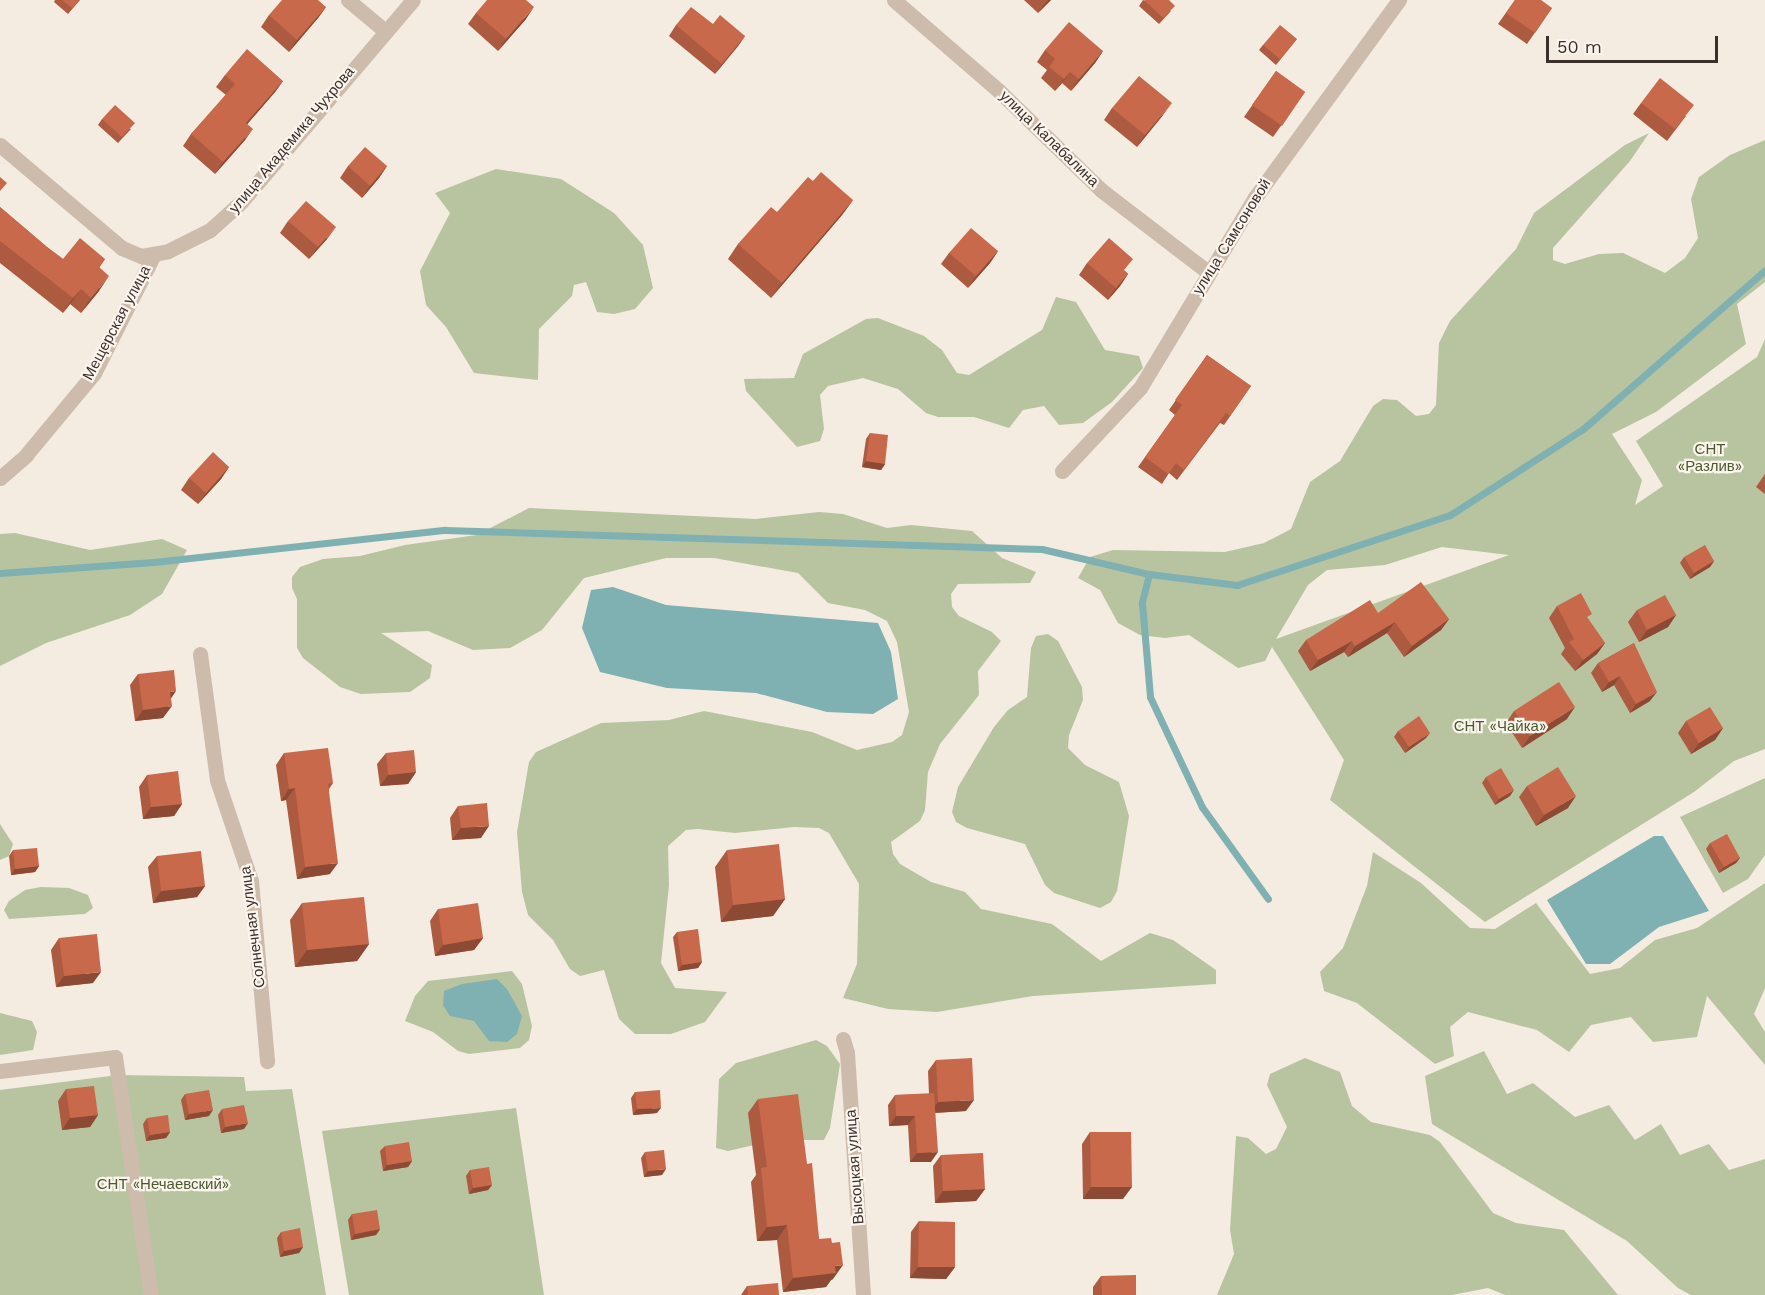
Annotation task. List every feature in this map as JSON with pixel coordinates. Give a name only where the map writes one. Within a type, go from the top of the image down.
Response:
[{"type":"street","points":[[348,0],[385,31]]},
{"type":"street","name":"улица Академика Чухрова","points":[[153,256],[187,243],[226,218],[412,0]]},
{"type":"street","name":"улица Калабалина","points":[[894,0],[999,91],[1101,190],[1209,273]]},
{"type":"street","name":"улица Самсоновой","points":[[1062,471],[1140,388],[1256,196],[1394,2]]},
{"type":"street","name":"Мещерская улица","points":[[0,145],[112,241],[134,254],[153,256],[94,374],[27,455],[0,478]]},
{"type":"street","name":"Солнечная улица","points":[[200,654],[218,780],[251,881],[267,1061]]},
{"type":"street","name":"Высоцкая улица","points":[[843,1039],[847,1053],[863,1295]]},
{"type":"street","points":[[0,1071],[115,1057],[151,1295]]},
{"type":"green space","points":[[1649,133],[1630,161],[1553,248],[1553,260],[1565,264],[1599,254],[1623,253],[1665,273],[1685,258],[1698,238],[1691,199],[1699,177],[1730,155],[1765,140],[1765,282],[1737,304],[1746,344],[1656,412],[1612,434],[1642,480],[1635,505],[1663,486],[1636,441],[1757,357],[1765,339],[1765,749],[1734,761],[1694,792],[1485,922],[1330,800],[1344,760],[1272,647],[1265,661],[1238,668],[1189,635],[1165,638],[1140,635],[1118,623],[1100,590],[1078,578],[1090,557],[1113,550],[1225,552],[1264,543],[1291,529],[1310,482],[1340,461],[1373,406],[1383,399],[1397,400],[1416,416],[1429,414],[1436,405],[1439,343],[1450,321],[1516,249],[1534,213],[1625,145]],"holes":[[[1442,547],[1509,555],[1276,639],[1308,585],[1327,570],[1385,565]]]},
{"type":"green space","points":[[496,169],[561,179],[614,213],[643,245],[653,288],[635,309],[614,314],[597,312],[586,282],[574,285],[572,296],[539,329],[538,380],[474,373],[446,327],[426,305],[420,271],[450,213],[435,193]]},
{"type":"green space","points":[[1056,297],[1076,302],[1105,350],[1139,356],[1143,368],[1112,402],[1083,423],[1059,425],[1044,406],[1023,410],[1009,428],[974,417],[938,417],[926,413],[898,389],[863,378],[828,386],[820,395],[824,429],[820,441],[797,447],[746,391],[744,379],[794,378],[803,354],[866,319],[878,318],[924,336],[942,350],[957,373],[969,375],[1042,330]]},
{"type":"green space","points":[[529,508],[756,519],[819,512],[843,514],[887,528],[911,525],[972,531],[1002,558],[1036,572],[1030,583],[958,584],[951,594],[952,607],[959,616],[992,632],[1001,641],[978,671],[979,695],[940,744],[928,772],[925,810],[920,821],[891,842],[893,854],[900,864],[931,882],[965,892],[981,909],[1052,924],[1101,961],[1150,933],[1173,940],[1216,970],[1216,984],[1033,996],[937,1012],[888,1009],[843,998],[857,964],[859,884],[829,833],[819,828],[794,827],[735,833],[686,830],[668,846],[669,885],[661,963],[675,988],[727,992],[705,1022],[671,1034],[635,1034],[619,1019],[604,970],[580,976],[570,969],[553,940],[528,915],[522,892],[517,832],[529,762],[536,752],[601,723],[669,720],[704,711],[812,732],[857,750],[892,742],[902,735],[909,712],[897,642],[887,621],[865,610],[828,603],[798,573],[714,558],[666,558],[584,578],[542,630],[510,648],[473,650],[428,631],[381,633],[432,665],[430,678],[410,692],[361,694],[340,687],[303,658],[297,648],[297,599],[292,588],[292,577],[300,567],[323,559],[360,556],[405,545],[477,535]]},
{"type":"green space","points":[[15,533],[90,550],[162,539],[187,550],[162,594],[130,615],[46,643],[0,666],[0,534]]},
{"type":"green space","points":[[1048,634],[1058,641],[1082,687],[1083,700],[1069,735],[1068,748],[1085,765],[1119,782],[1129,816],[1117,891],[1111,902],[1100,908],[1054,893],[1045,885],[1025,844],[967,828],[956,822],[952,812],[958,787],[994,727],[1008,710],[1027,697],[1031,648],[1036,636]]},
{"type":"green space","points":[[1765,778],[1765,855],[1748,879],[1723,893],[1680,817]]},
{"type":"green space","points":[[0,824],[13,844],[9,856],[0,860]]},
{"type":"green space","points":[[1373,852],[1421,883],[1470,928],[1495,929],[1536,903],[1590,974],[1620,968],[1655,940],[1697,928],[1765,883],[1765,988],[1754,1014],[1765,1032],[1765,1065],[1707,996],[1697,1037],[1653,1042],[1631,1017],[1591,1025],[1569,1052],[1537,1030],[1468,1012],[1450,1027],[1454,1056],[1435,1064],[1357,1003],[1324,991],[1320,972],[1343,948],[1367,886]]},
{"type":"green space","points":[[41,887],[69,888],[88,895],[93,908],[85,914],[9,919],[4,910],[9,901],[25,890]]},
{"type":"green space","points":[[512,971],[522,984],[532,1026],[529,1040],[520,1048],[469,1054],[458,1051],[433,1032],[405,1021],[415,996],[428,981]]},
{"type":"green space","points":[[0,1013],[32,1021],[37,1032],[33,1050],[0,1055]]},
{"type":"green space","points":[[816,1040],[827,1046],[840,1064],[830,1128],[824,1140],[776,1140],[728,1151],[716,1148],[719,1079],[736,1063]]},
{"type":"green space","points":[[1484,1051],[1507,1094],[1533,1083],[1575,1117],[1609,1105],[1635,1140],[1661,1124],[1680,1155],[1709,1144],[1729,1170],[1765,1159],[1765,1295],[1691,1295],[1678,1288],[1627,1241],[1432,1124],[1425,1076]]},
{"type":"green space","points":[[1305,1058],[1340,1072],[1352,1106],[1371,1122],[1430,1135],[1440,1142],[1493,1213],[1516,1223],[1564,1230],[1618,1295],[1505,1295],[1488,1288],[1452,1295],[1217,1295],[1234,1254],[1230,1230],[1236,1136],[1248,1138],[1266,1154],[1276,1149],[1287,1127],[1267,1085],[1270,1074]]},
{"type":"green space","name":"СНТ «Нечаевский»","points":[[118,1075],[244,1077],[246,1091],[292,1089],[326,1295],[0,1295],[0,1090]]},
{"type":"green space","points":[[516,1108],[544,1295],[349,1295],[322,1131]]},
{"type":"water","points":[[613,587],[666,605],[878,623],[891,652],[898,699],[873,714],[827,712],[756,693],[667,688],[600,672],[582,628],[591,590]]},
{"type":"water","points":[[1654,836],[1663,836],[1709,911],[1659,927],[1610,964],[1586,964],[1547,900]]},
{"type":"water","points":[[497,979],[507,989],[522,1016],[517,1034],[507,1042],[489,1041],[474,1021],[450,1016],[443,1005],[444,991],[462,984]]},
{"type":"building","points":[[62,0],[79,0],[72,8]]},
{"type":"building","points":[[282,0],[318,0],[326,7],[297,40],[269,15]]},
{"type":"building","points":[[487,0],[526,0],[534,7],[506,39],[476,13]]},
{"type":"building","points":[[1144,0],[1169,0],[1175,6],[1163,18]]},
{"type":"building","points":[[1515,0],[1541,0],[1552,8],[1535,33],[1506,13]]},
{"type":"building","points":[[691,7],[713,24],[720,15],[745,36],[722,64],[676,25]]},
{"type":"building","points":[[1069,22],[1103,51],[1079,79],[1070,72],[1064,79],[1049,67],[1055,59],[1045,50]]},
{"type":"building","points":[[1280,25],[1297,39],[1280,59],[1263,45]]},
{"type":"building","points":[[247,49],[283,81],[246,123],[253,129],[223,162],[191,134],[235,84],[225,75]]},
{"type":"building","points":[[1276,71],[1305,92],[1282,126],[1252,105]]},
{"type":"building","points":[[1139,76],[1172,103],[1145,135],[1112,108]]},
{"type":"building","points":[[1660,78],[1694,105],[1675,129],[1641,103]]},
{"type":"building","points":[[115,105],[135,123],[122,137],[102,119]]},
{"type":"building","points":[[365,147],[387,166],[370,186],[348,166]]},
{"type":"building","points":[[821,172],[853,200],[782,283],[738,244],[771,207],[777,212],[808,177],[813,181]]},
{"type":"building","points":[[0,177],[7,183],[0,191]]},
{"type":"building","points":[[306,201],[336,227],[318,247],[288,221]]},
{"type":"building","points":[[0,207],[63,259],[80,238],[105,259],[99,267],[109,276],[91,298],[81,289],[73,298],[0,241]]},
{"type":"building","points":[[971,228],[998,251],[976,276],[949,253]]},
{"type":"building","points":[[1109,238],[1133,259],[1124,270],[1128,274],[1116,288],[1087,263]]},
{"type":"building","points":[[1207,355],[1251,386],[1230,416],[1226,413],[1184,470],[1176,463],[1168,474],[1145,457],[1182,405],[1175,400]]},
{"type":"building","points":[[870,433],[888,435],[885,464],[866,461]]},
{"type":"building","points":[[213,452],[229,467],[206,493],[189,478]]},
{"type":"building","points":[[1705,545],[1714,561],[1694,573],[1684,557]]},
{"type":"building","points":[[1421,582],[1449,619],[1412,646],[1395,622],[1355,646],[1352,641],[1318,660],[1306,640],[1370,600],[1378,613]]},
{"type":"building","points":[[1581,593],[1592,614],[1587,617],[1605,643],[1583,660],[1569,642],[1574,639],[1557,606]]},
{"type":"building","points":[[1665,595],[1676,615],[1647,630],[1637,610]]},
{"type":"building","points":[[1634,643],[1657,692],[1636,704],[1620,676],[1609,682],[1598,663]]},
{"type":"building","points":[[174,670],[176,691],[170,692],[172,706],[143,710],[138,674]]},
{"type":"building","points":[[1559,682],[1575,707],[1530,736],[1514,711]]},
{"type":"building","points":[[1710,707],[1723,728],[1699,743],[1686,721]]},
{"type":"building","points":[[1419,716],[1430,733],[1409,747],[1398,731]]},
{"type":"building","points":[[328,748],[333,783],[328,784],[338,863],[305,867],[295,788],[289,789],[284,753]]},
{"type":"building","points":[[414,750],[416,772],[388,775],[386,753]]},
{"type":"building","points":[[1558,767],[1576,796],[1544,815],[1527,786]]},
{"type":"building","points":[[1501,768],[1514,790],[1499,799],[1486,777]]},
{"type":"building","points":[[178,771],[182,804],[151,807],[147,775]]},
{"type":"building","points":[[487,803],[489,826],[461,828],[458,806]]},
{"type":"building","points":[[1727,834],[1740,858],[1724,867],[1710,843]]},
{"type":"building","points":[[779,844],[785,899],[733,905],[727,850]]},
{"type":"building","points":[[37,848],[39,866],[15,869],[13,850]]},
{"type":"building","points":[[201,851],[205,886],[161,891],[157,856]]},
{"type":"building","points":[[364,897],[369,944],[307,950],[302,903]]},
{"type":"building","points":[[478,903],[483,938],[443,945],[438,909]]},
{"type":"building","points":[[698,929],[702,962],[682,965],[677,932]]},
{"type":"building","points":[[97,934],[101,972],[64,976],[59,938]]},
{"type":"building","points":[[972,1058],[974,1100],[938,1102],[936,1060]]},
{"type":"building","points":[[94,1086],[98,1115],[70,1118],[66,1089]]},
{"type":"building","points":[[209,1090],[213,1110],[189,1114],[185,1094]]},
{"type":"building","points":[[660,1090],[661,1108],[637,1109],[635,1092]]},
{"type":"building","points":[[934,1093],[938,1152],[917,1153],[915,1116],[896,1116],[895,1095]]},
{"type":"building","points":[[798,1094],[807,1164],[812,1163],[819,1239],[831,1238],[832,1243],[840,1242],[843,1265],[835,1266],[836,1273],[793,1278],[787,1225],[767,1227],[761,1168],[767,1167],[758,1099]]},
{"type":"building","points":[[244,1105],[248,1123],[225,1127],[222,1109]]},
{"type":"building","points":[[168,1115],[170,1132],[150,1135],[147,1118]]},
{"type":"building","points":[[1090,1132],[1131,1132],[1132,1187],[1091,1187]]},
{"type":"building","points":[[409,1142],[412,1161],[387,1165],[385,1146]]},
{"type":"building","points":[[664,1150],[666,1169],[648,1171],[645,1152]]},
{"type":"building","points":[[983,1153],[985,1189],[943,1191],[941,1155]]},
{"type":"building","points":[[489,1167],[492,1185],[473,1188],[470,1170]]},
{"type":"building","points":[[377,1210],[380,1229],[355,1234],[352,1214]]},
{"type":"building","points":[[919,1221],[955,1222],[955,1267],[918,1267]]},
{"type":"building","points":[[300,1228],[303,1247],[284,1251],[281,1232]]},
{"type":"building","points":[[1136,1275],[1136,1295],[1102,1295],[1101,1276]]},
{"type":"building","points":[[778,1283],[779,1295],[748,1295],[747,1286]]},
{"type":"waterway","points":[[0,573],[154,562],[445,530],[1042,549],[1149,574],[1237,585],[1450,515],[1583,429],[1765,270]]},
{"type":"waterway","points":[[1149,574],[1142,603],[1150,697],[1202,807],[1268,899]]},
{"type":"park label","name":"СНТ «Разлив»","points":[[1710,458]]},
{"type":"park label","name":"СНТ «Чайка»","points":[[1500,727]]}]
